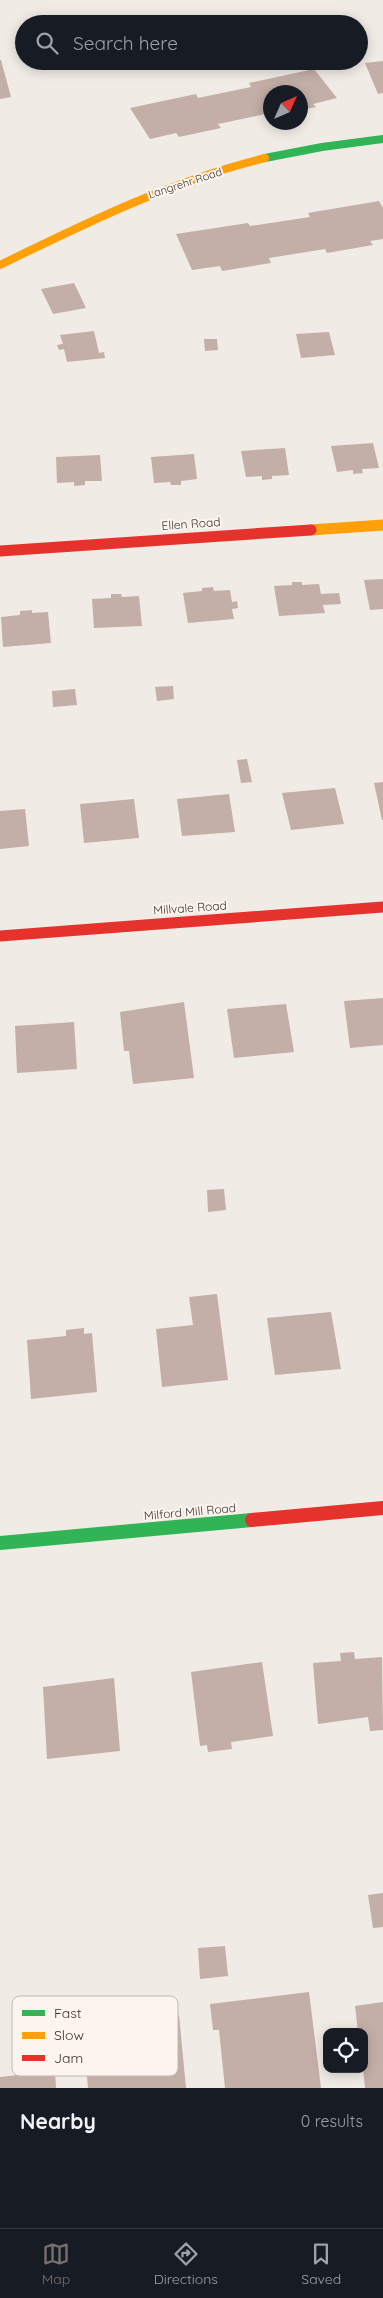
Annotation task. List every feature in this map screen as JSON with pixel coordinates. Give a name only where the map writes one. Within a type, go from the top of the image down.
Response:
[{"type":"street","name":"Langrehr Road","points":[[0,265],[145,196],[197,178],[260,159],[306,149],[383,139]]},
{"type":"street","name":"Ellen Road","points":[[0,551],[383,525]]},
{"type":"street","name":"Millvale Road","points":[[0,936],[383,907]]},
{"type":"street","name":"Milford Mill Road","points":[[0,1543],[383,1508]]},
{"type":"building","points":[[0,60],[11,97],[0,99]]},
{"type":"building","points":[[383,61],[383,93],[378,94],[368,70],[368,63]]},
{"type":"building","points":[[315,70],[337,98],[313,104],[316,107],[308,108],[308,85],[263,85],[263,114],[218,124],[221,128],[179,137],[176,133],[150,139],[130,108],[196,94],[198,98],[251,87],[249,83]]},
{"type":"building","points":[[379,201],[383,208],[383,239],[370,241],[373,245],[327,253],[325,249],[269,258],[271,263],[222,271],[220,266],[192,270],[176,234],[248,223],[250,226],[310,217],[308,213]]},
{"type":"building","points":[[74,283],[86,308],[53,314],[41,289]]},
{"type":"building","points":[[94,331],[99,353],[104,352],[105,358],[67,362],[64,349],[59,350],[57,345],[63,344],[60,335]]},
{"type":"building","points":[[329,332],[335,355],[301,358],[296,334]]},
{"type":"building","points":[[204,339],[217,339],[218,350],[205,351]]},
{"type":"building","points":[[373,443],[379,468],[362,469],[363,473],[353,474],[353,470],[337,472],[331,446]]},
{"type":"building","points":[[285,448],[289,475],[272,476],[272,479],[262,480],[262,476],[246,477],[241,451]]},
{"type":"building","points":[[194,454],[197,479],[181,481],[181,485],[171,485],[170,482],[154,483],[151,457]]},
{"type":"building","points":[[100,455],[102,481],[85,481],[85,485],[74,486],[74,482],[57,483],[56,457]]},
{"type":"building","points":[[383,579],[383,609],[370,610],[364,580]]},
{"type":"building","points":[[292,582],[302,582],[302,585],[319,584],[321,594],[339,593],[341,604],[323,605],[325,613],[279,616],[274,586],[292,585]]},
{"type":"building","points":[[213,587],[214,591],[230,590],[232,602],[237,601],[238,608],[232,609],[234,619],[188,623],[183,593],[202,591],[202,588]]},
{"type":"building","points":[[111,594],[121,594],[122,597],[139,596],[142,626],[94,628],[92,599],[111,598]]},
{"type":"building","points":[[32,610],[32,613],[48,612],[51,643],[3,647],[1,617],[20,615],[20,611]]},
{"type":"building","points":[[173,686],[174,699],[157,701],[155,687]]},
{"type":"building","points":[[75,689],[77,705],[53,707],[52,691]]},
{"type":"building","points":[[247,759],[252,782],[241,783],[237,760]]},
{"type":"building","points":[[383,782],[383,820],[382,820],[374,783]]},
{"type":"building","points":[[335,788],[344,824],[291,830],[282,793]]},
{"type":"building","points":[[229,794],[235,832],[182,836],[177,799]]},
{"type":"building","points":[[134,799],[139,838],[84,843],[80,804]]},
{"type":"building","points":[[25,809],[29,846],[0,849],[0,811]]},
{"type":"building","points":[[383,998],[383,1045],[350,1048],[344,1001]]},
{"type":"building","points":[[184,1002],[194,1078],[133,1084],[129,1051],[124,1051],[120,1012]]},
{"type":"building","points":[[286,1004],[294,1052],[234,1058],[227,1009]]},
{"type":"building","points":[[74,1022],[77,1069],[17,1073],[15,1026]]},
{"type":"building","points":[[224,1189],[226,1210],[208,1212],[207,1190]]},
{"type":"building","points":[[217,1294],[228,1380],[162,1387],[156,1329],[193,1325],[189,1297]]},
{"type":"building","points":[[331,1312],[341,1369],[275,1375],[267,1318]]},
{"type":"building","points":[[84,1328],[84,1334],[92,1333],[97,1392],[31,1399],[27,1340],[66,1336],[66,1330]]},
{"type":"building","points":[[354,1652],[355,1659],[382,1657],[383,1730],[370,1731],[368,1717],[318,1724],[313,1663],[341,1661],[340,1653]]},
{"type":"building","points":[[262,1662],[273,1736],[231,1742],[232,1749],[208,1752],[207,1745],[200,1746],[191,1672]]},
{"type":"building","points":[[114,1678],[120,1751],[47,1759],[43,1687]]},
{"type":"building","points":[[383,1893],[383,1927],[373,1928],[368,1895]]},
{"type":"building","points":[[225,1946],[228,1976],[200,1979],[198,1948]]},
{"type":"building","points":[[309,1992],[321,2088],[225,2088],[219,2030],[213,2030],[210,2004]]},
{"type":"building","points":[[383,2002],[383,2088],[365,2088],[363,2073],[368,2073],[368,2028],[358,2028],[355,2006]]},
{"type":"building","points":[[178,2015],[186,2088],[88,2088],[87,2076],[178,2076]]},
{"type":"building","points":[[55,2076],[56,2088],[0,2088],[0,2077]]},
{"type":"traffic: fast","points":[[265,158],[322,147],[383,139]]},
{"type":"traffic: fast","points":[[0,1543],[252,1520]]},
{"type":"traffic: slow","points":[[0,265],[129,203],[196,177],[265,158]]},
{"type":"traffic: slow","points":[[311,530],[383,525]]},
{"type":"traffic: jam","points":[[0,551],[311,530]]},
{"type":"traffic: jam","points":[[0,936],[383,907]]},
{"type":"traffic: jam","points":[[252,1520],[383,1508]]}]
